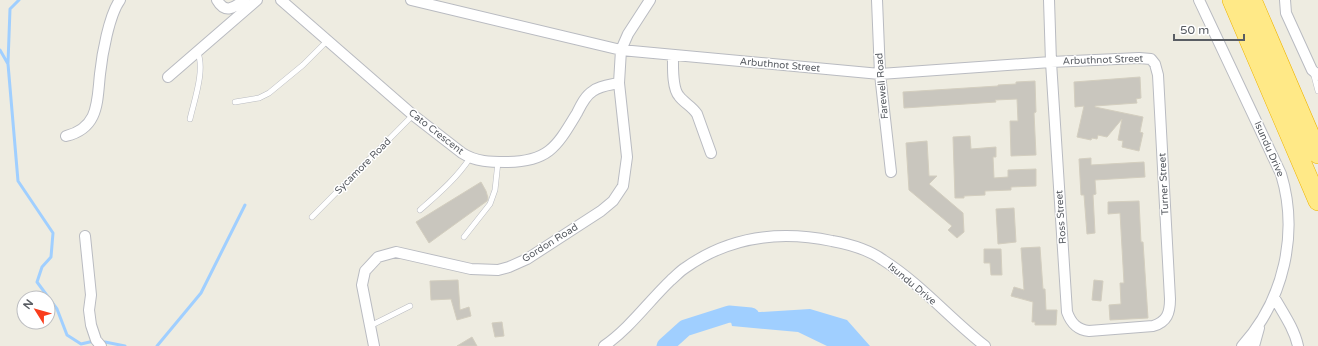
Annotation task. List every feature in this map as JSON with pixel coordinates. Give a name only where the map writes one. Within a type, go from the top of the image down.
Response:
[{"type":"highway","points":[[1232,0],[1318,201]]},
{"type":"highway","points":[[1252,0],[1318,154]]},
{"type":"highway","points":[[1299,110],[1313,125],[1318,133]]},
{"type":"street","points":[[66,136],[80,130],[94,115],[98,100],[100,74],[109,24],[120,0]]},
{"type":"street","points":[[217,0],[226,9],[231,8],[244,0]]},
{"type":"street","points":[[168,77],[257,0]]},
{"type":"street","name":"Cato Crescent","points":[[281,0],[413,115],[470,158],[488,162],[513,162],[541,157],[554,148],[588,95],[594,90],[603,86],[620,84]]},
{"type":"street","name":"Arbuthnot Street","points":[[411,0],[427,2],[621,50],[880,74],[1051,62],[1139,58],[1151,59],[1153,61]]},
{"type":"street","points":[[621,50],[628,34],[650,0]]},
{"type":"street","name":"Farewell Road","points":[[877,0],[880,74],[891,172]]},
{"type":"street","name":"Ross Street","points":[[1049,0],[1051,62],[1066,312],[1078,329],[1089,331],[1148,327],[1159,324],[1164,321],[1170,308]]},
{"type":"street","name":"Isundu Drive","points":[[1199,0],[1272,155],[1284,184],[1287,206],[1287,251],[1281,276],[1274,297],[1252,336],[1242,346]]},
{"type":"street","points":[[1284,0],[1286,13],[1315,73]]},
{"type":"street","name":"Gordon Road","points":[[374,346],[362,285],[365,270],[378,257],[396,252],[471,269],[492,270],[509,267],[526,259],[601,211],[613,201],[623,186],[627,157],[620,84],[621,50]]},
{"type":"street","points":[[673,56],[675,90],[680,98],[694,109],[697,114],[712,153]]},
{"type":"street","name":"Turner Street","points":[[1153,61],[1158,83],[1170,308]]},
{"type":"street","points":[[85,236],[91,295],[89,310],[91,325],[96,340],[101,346]]},
{"type":"street","name":"Isundu Drive","points":[[604,346],[621,333],[658,292],[683,269],[707,254],[743,241],[781,236],[801,236],[844,243],[882,259],[919,287],[964,330],[985,346]]},
{"type":"street","points":[[1274,297],[1290,326],[1298,346]]},
{"type":"street","points":[[1254,345],[1260,322]]},
{"type":"lane","points":[[235,102],[259,98],[269,93],[303,65],[328,40]]},
{"type":"lane","points":[[190,119],[200,74],[201,63],[197,51]]},
{"type":"lane","points":[[1315,73],[1318,90]]},
{"type":"lane","name":"Sycamore Road","points":[[312,217],[413,115]]},
{"type":"lane","points":[[420,210],[448,186],[470,158]]},
{"type":"lane","points":[[464,237],[490,204],[494,190],[498,162]]},
{"type":"lane","points":[[370,326],[410,306]]},
{"type":"water","points":[[810,309],[847,320],[870,346],[827,346],[798,332],[732,326],[729,314]]},
{"type":"building","points":[[1140,77],[1141,98],[1136,99],[1137,103],[1095,106],[1143,117],[1140,132],[1143,133],[1139,151],[1122,147],[1123,141],[1118,140],[1122,119],[1107,137],[1098,135],[1097,139],[1092,138],[1091,140],[1077,137],[1084,106],[1075,107],[1074,82]]},
{"type":"building","points":[[1035,81],[1036,112],[1034,113],[1036,155],[1011,156],[1010,121],[1018,121],[1017,99],[995,100],[996,102],[904,108],[903,92],[998,86],[1016,84],[1016,82]]},
{"type":"building","points":[[970,136],[971,149],[996,147],[996,157],[993,157],[994,178],[1008,177],[1008,170],[1036,169],[1036,186],[1011,187],[1011,190],[985,191],[985,195],[955,198],[953,137]]},
{"type":"building","points":[[927,141],[929,176],[937,176],[929,184],[963,213],[964,232],[957,238],[948,230],[952,226],[909,190],[906,143]]},
{"type":"building","points":[[1091,158],[1091,165],[1144,162],[1145,177],[1095,180],[1096,194],[1093,195],[1095,233],[1087,234],[1084,195],[1081,195],[1079,159]]},
{"type":"building","points":[[481,182],[486,191],[488,198],[487,201],[429,243],[416,222]]},
{"type":"building","points":[[1139,201],[1148,318],[1110,320],[1109,305],[1121,304],[1120,283],[1124,283],[1120,213],[1108,214],[1108,202]]},
{"type":"building","points":[[1014,208],[1016,242],[998,244],[996,209]]},
{"type":"building","points":[[1040,247],[1046,310],[1057,310],[1056,325],[1035,325],[1035,322],[1032,322],[1033,302],[1011,296],[1014,287],[1024,290],[1021,248]]},
{"type":"building","points":[[984,249],[1001,249],[1002,275],[991,275],[990,263],[984,263]]},
{"type":"building","points":[[458,280],[460,310],[469,307],[471,316],[457,320],[451,299],[431,300],[430,281]]},
{"type":"building","points":[[1094,280],[1103,281],[1101,301],[1092,300]]},
{"type":"building","points":[[502,322],[504,336],[495,337],[492,323]]},
{"type":"building","points":[[472,337],[477,346],[457,346]]},
{"type":"waterway","points":[[8,63],[10,9],[19,0]]},
{"type":"waterway","points":[[0,50],[8,64],[18,181],[53,233],[51,257],[42,267],[37,282],[57,309],[67,335],[81,344],[94,341]]},
{"type":"waterway","points":[[157,346],[201,293],[245,205]]},
{"type":"waterway","points":[[665,346],[685,328],[729,314],[751,316]]},
{"type":"waterway","points":[[105,342],[125,346]]}]
